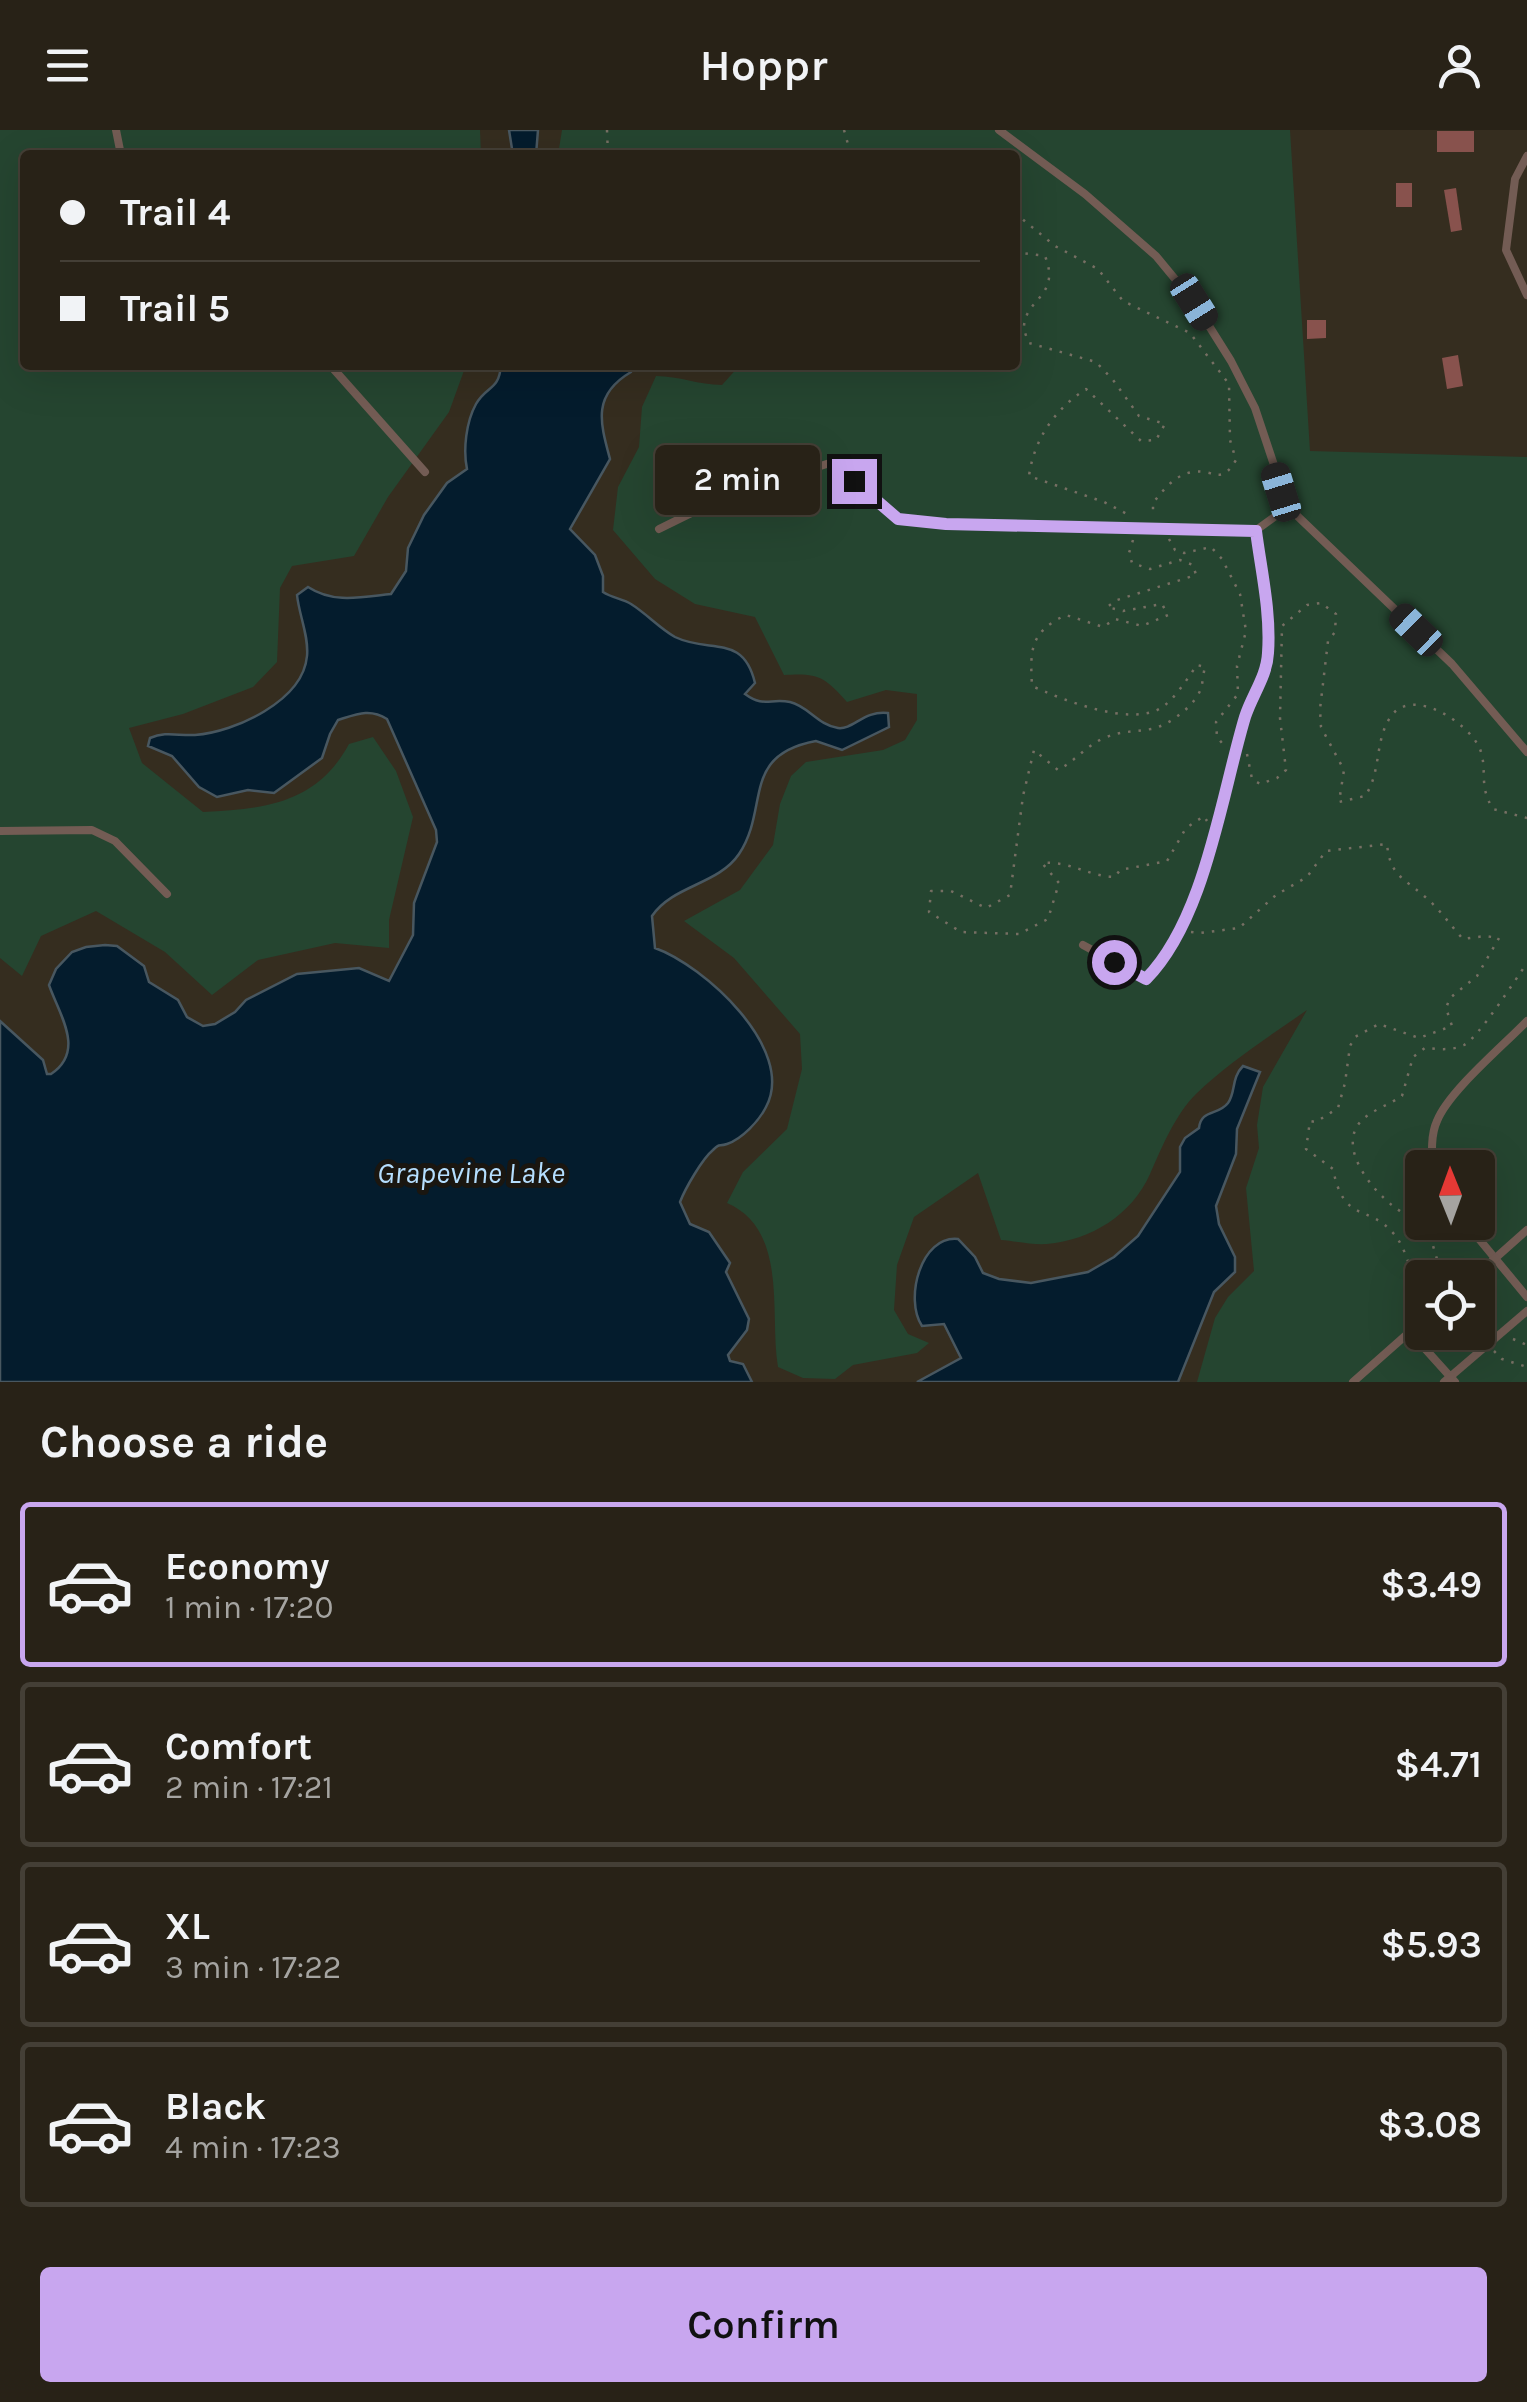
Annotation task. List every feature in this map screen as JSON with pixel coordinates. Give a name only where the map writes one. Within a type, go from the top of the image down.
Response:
[{"type":"lane","points":[[999,130],[1119,222],[1156,256],[1194,302],[1254,408],[1288,508],[1452,664],[1527,752]]},
{"type":"lane","points":[[1527,156],[1515,179],[1506,250],[1527,295]]},
{"type":"lane","points":[[334,370],[425,472]]},
{"type":"lane","points":[[659,529],[726,496],[832,462],[898,519],[946,524],[1256,531],[1288,508]]},
{"type":"lane","points":[[1083,945],[1146,979],[1167,958],[1208,861],[1246,713],[1265,672],[1268,652],[1256,531]]},
{"type":"lane","points":[[0,831],[92,830],[115,841],[167,894]]},
{"type":"lane","points":[[1433,1150],[1436,1122],[1451,1099],[1527,1021]]},
{"type":"lane","points":[[1479,1240],[1494,1260],[1527,1230]]},
{"type":"lane","points":[[1495,1261],[1527,1297]]},
{"type":"lane","points":[[1495,1338],[1527,1310]]},
{"type":"lane","points":[[1353,1382],[1405,1336]]},
{"type":"lane","points":[[1425,1350],[1450,1380],[1482,1350]]},
{"type":"path","points":[[1020,253],[1045,256],[1050,269],[1045,294],[1032,308],[1024,327],[1029,343],[1096,362],[1139,416],[1165,424],[1156,440],[1142,440],[1086,389],[1062,405],[1032,460],[1030,476],[1104,502],[1136,518],[1129,553],[1132,563],[1150,569],[1180,560],[1193,566],[1196,576],[1117,600],[1107,607],[1123,611],[1162,604],[1168,614],[1142,626],[1115,619],[1104,627],[1066,615],[1044,625],[1032,646],[1032,686],[1109,712],[1139,715],[1162,708],[1196,665],[1205,667],[1200,691],[1190,706],[1154,729],[1122,730],[1088,746],[1058,770],[1034,750],[1010,895],[986,908],[951,891],[930,891],[929,912],[961,932],[1019,934],[1048,919],[1059,884],[1042,863],[1064,862],[1114,877],[1120,870],[1167,861],[1186,828],[1204,816],[1214,835]]},
{"type":"path","points":[[1184,926],[1200,934],[1239,928],[1276,895],[1308,877],[1326,852],[1388,844],[1389,861],[1399,878],[1423,895],[1464,939],[1499,938],[1477,976],[1450,998],[1446,1008],[1452,1026],[1420,1038],[1379,1024],[1355,1037],[1338,1108],[1316,1122],[1310,1121],[1306,1148],[1333,1169],[1338,1192],[1355,1211],[1394,1234],[1405,1260]]},
{"type":"path","points":[[1436,1260],[1429,1234],[1390,1204],[1354,1160],[1355,1132],[1362,1120],[1402,1096],[1413,1057],[1425,1048],[1452,1049],[1466,1044],[1527,963]]},
{"type":"path","points":[[1494,1350],[1502,1359],[1527,1367]]},
{"type":"green space","points":[[0,130],[480,130],[481,150],[20,150],[20,370],[464,370],[449,412],[388,497],[354,556],[292,566],[280,588],[277,662],[253,687],[183,714],[129,728],[142,763],[203,812],[288,799],[322,779],[349,744],[373,737],[396,771],[413,817],[389,920],[389,948],[335,943],[258,960],[212,995],[165,952],[96,911],[41,936],[22,976],[0,958]]},
{"type":"green space","points":[[562,130],[1290,130],[1310,451],[1527,457],[1527,1382],[1197,1382],[1215,1318],[1228,1297],[1254,1271],[1246,1188],[1259,1148],[1257,1125],[1263,1087],[1307,1010],[1236,1060],[1188,1102],[1142,1189],[1121,1213],[1094,1231],[1047,1244],[1001,1240],[978,1173],[914,1217],[897,1265],[894,1310],[908,1334],[929,1343],[917,1353],[853,1365],[835,1379],[803,1378],[778,1367],[768,1253],[747,1216],[727,1203],[743,1172],[787,1129],[802,1069],[800,1034],[734,958],[684,921],[740,890],[773,845],[780,804],[791,776],[806,762],[883,750],[905,740],[917,720],[917,694],[886,690],[847,702],[820,678],[784,675],[755,617],[695,604],[655,579],[613,530],[618,487],[639,447],[642,407],[656,376],[722,385],[736,370],[1020,370],[1020,150],[559,150]]},
{"type":"water","points":[[509,130],[538,130],[536,150],[512,150]]},
{"type":"water","name":"Grapevine Lake","points":[[500,370],[632,370],[605,400],[602,421],[610,459],[570,529],[595,555],[603,576],[603,592],[631,604],[675,637],[734,651],[750,667],[755,683],[745,694],[752,698],[796,704],[838,728],[872,714],[888,713],[889,727],[842,750],[816,741],[776,758],[766,771],[748,837],[739,854],[720,872],[672,898],[652,916],[655,948],[675,957],[719,990],[757,1036],[768,1060],[772,1084],[763,1112],[744,1134],[709,1154],[680,1202],[690,1224],[709,1232],[730,1263],[726,1272],[749,1319],[747,1330],[728,1355],[730,1361],[743,1364],[752,1382],[0,1382],[0,1021],[43,1060],[47,1074],[51,1074],[61,1065],[68,1043],[49,985],[56,969],[72,952],[86,947],[117,946],[144,966],[149,982],[178,1000],[187,1017],[203,1026],[215,1024],[246,1000],[297,974],[359,968],[389,981],[413,935],[414,903],[437,842],[436,830],[387,719],[369,713],[338,720],[322,758],[274,793],[248,790],[217,797],[199,787],[172,756],[148,746],[150,738],[156,736],[195,735],[229,728],[280,700],[303,672],[307,656],[297,595],[308,587],[338,597],[391,594],[406,571],[408,548],[424,515],[447,483],[467,469],[465,445],[470,419],[480,398],[498,379]]},
{"type":"water","points":[[1243,1066],[1260,1072],[1237,1129],[1236,1154],[1216,1206],[1219,1224],[1235,1257],[1235,1272],[1214,1292],[1178,1382],[917,1382],[961,1358],[944,1324],[922,1326],[917,1314],[919,1271],[934,1247],[945,1240],[958,1239],[975,1257],[983,1273],[1031,1283],[1088,1272],[1114,1257],[1138,1236],[1180,1172],[1180,1147],[1185,1138],[1199,1128],[1206,1115],[1228,1103]]},
{"type":"building","points":[[1437,131],[1474,131],[1474,152],[1437,152]]},
{"type":"building","points":[[1396,183],[1412,183],[1412,207],[1396,207]]},
{"type":"building","points":[[1456,188],[1462,230],[1451,232],[1444,190]]},
{"type":"building","points":[[1307,320],[1326,320],[1326,338],[1307,339]]},
{"type":"building","points":[[1458,355],[1463,386],[1447,389],[1442,358]]},
{"type":"route","points":[[854,481],[898,519],[946,524],[1256,531],[1268,652],[1265,672],[1246,713],[1208,861],[1167,958],[1146,979],[1114,962]]}]
